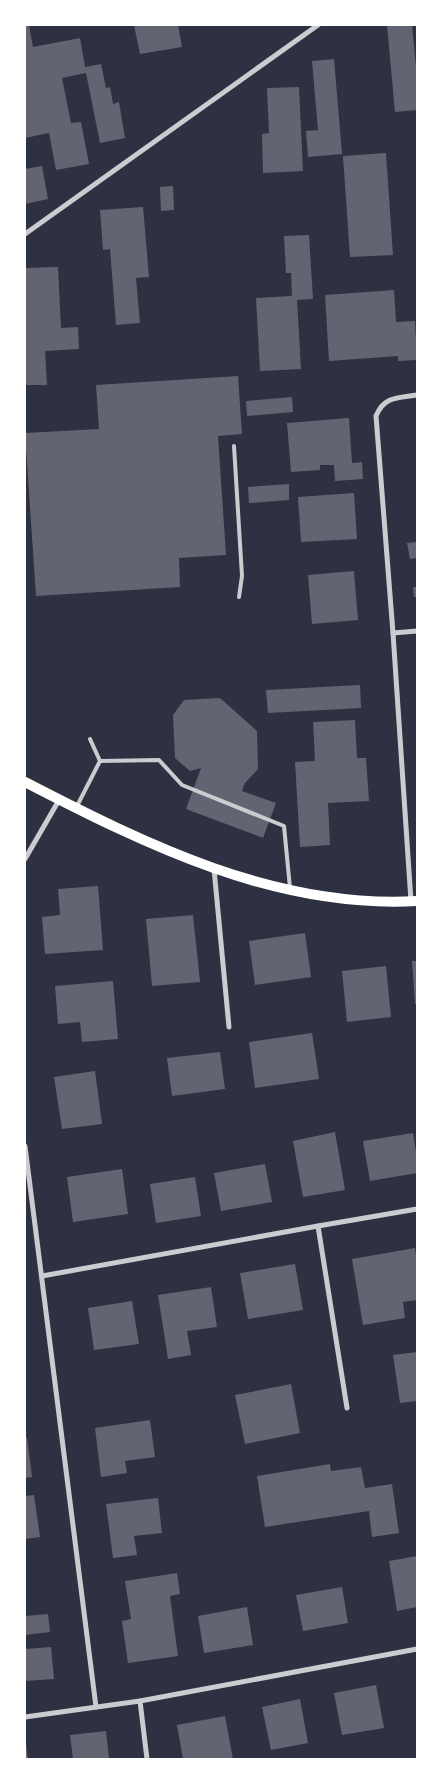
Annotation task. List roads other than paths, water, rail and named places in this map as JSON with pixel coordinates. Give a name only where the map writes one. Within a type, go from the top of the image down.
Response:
[{"type":"main road","points":[[25,782],[170,852],[245,879],[290,890],[332,897],[414,901]]},
{"type":"street","points":[[25,234],[318,25]]},
{"type":"street","points":[[414,901],[376,416],[380,406],[388,400],[417,395]]},
{"type":"street","points":[[393,633],[417,631]]},
{"type":"street","points":[[25,859],[60,800]]},
{"type":"street","points":[[214,869],[229,1027]]},
{"type":"street","points":[[25,1146],[96,1707]]},
{"type":"street","points":[[42,1276],[417,1209]]},
{"type":"street","points":[[318,1226],[347,1408]]},
{"type":"street","points":[[25,1717],[140,1701],[417,1649]]},
{"type":"street","points":[[140,1701],[148,1759]]},
{"type":"lane","points":[[234,446],[242,576],[239,597]]},
{"type":"lane","points":[[90,739],[100,761]]},
{"type":"lane","points":[[100,761],[159,760],[182,785],[284,826],[290,890]]},
{"type":"lane","points":[[76,808],[100,761]]}]
